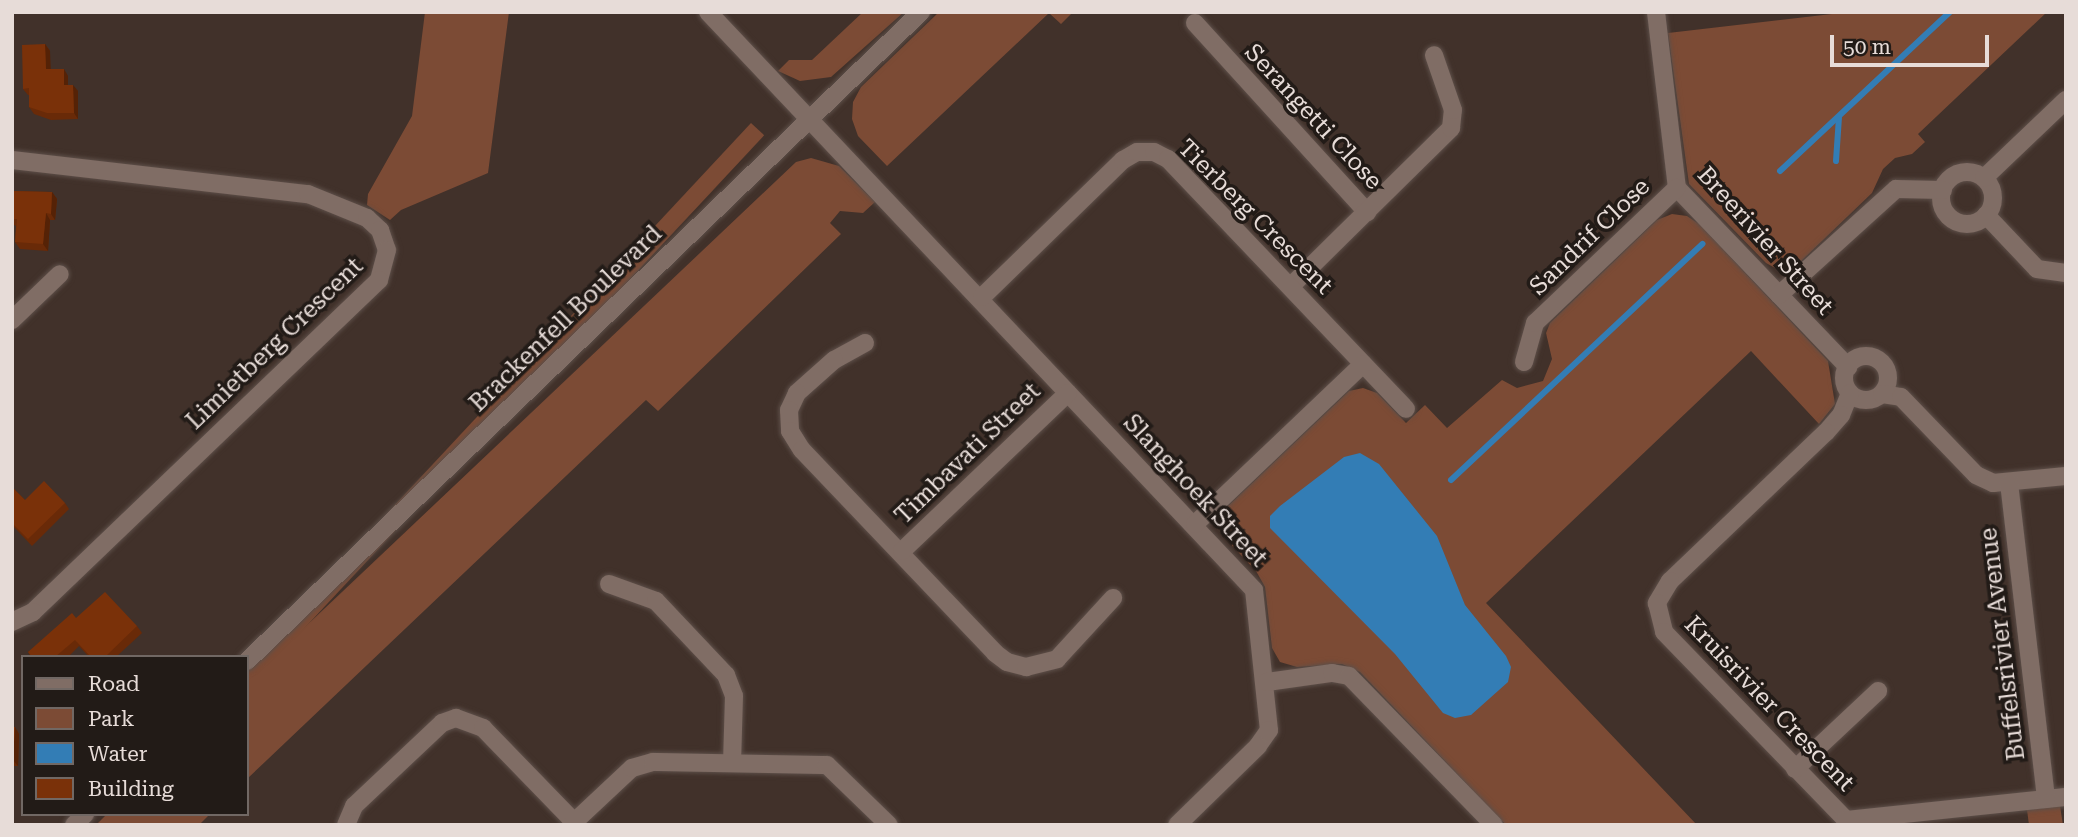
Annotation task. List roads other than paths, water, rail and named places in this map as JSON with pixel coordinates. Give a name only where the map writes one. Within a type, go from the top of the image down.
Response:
[{"type":"street","name":"Slanghoek Street","points":[[708,12],[982,297],[1068,393],[1195,524],[1254,590],[1270,722],[1265,739],[1177,825]]},
{"type":"street","name":"Brackenfell Boulevard","points":[[248,660],[921,12]]},
{"type":"street","name":"Breerivier Street","points":[[1657,12],[1677,188],[1848,367]]},
{"type":"street","name":"Serangetti Close","points":[[1195,23],[1367,212]]},
{"type":"street","name":"Serangetti Close","points":[[1292,286],[1451,128],[1453,110],[1434,55]]},
{"type":"street","points":[[1984,178],[2066,100]]},
{"type":"street","name":"Tierberg Crescent","points":[[982,297],[1123,160],[1146,151],[1168,159],[1292,286],[1406,409]]},
{"type":"street","name":"Limietberg Crescent","points":[[12,160],[308,194],[367,218],[380,230],[387,250],[379,280],[33,612],[12,622]]},
{"type":"street","points":[[1960,173],[1984,178],[1993,192],[1986,215],[1970,224],[1954,220],[1943,207],[1943,190],[1960,173]]},
{"type":"street","name":"Sandrif Close","points":[[1524,362],[1535,323],[1677,188]]},
{"type":"street","points":[[1779,295],[1896,189],[1943,190]]},
{"type":"street","points":[[1986,215],[2036,269],[2066,273]]},
{"type":"street","points":[[13,318],[60,274]]},
{"type":"street","name":"Timbavati Street","points":[[865,343],[834,360],[797,393],[788,419],[795,442],[902,551],[995,653],[1016,665],[1057,659],[1114,598]]},
{"type":"street","points":[[1882,394],[1888,381],[1880,361],[1859,357],[1848,367],[1844,380],[1850,393],[1870,400],[1882,394],[1901,397],[1976,475],[2009,484],[2066,477]]},
{"type":"street","points":[[1195,524],[1363,364]]},
{"type":"street","name":"Timbavati Street","points":[[902,551],[1068,393]]},
{"type":"street","name":"Kruisrivier Crescent","points":[[1850,393],[1841,415],[1670,581],[1657,603],[1664,632],[1846,820],[1856,822],[2066,797]]},
{"type":"street","name":"Buffelsrivier Avenue","points":[[2009,484],[2046,799]]},
{"type":"street","points":[[609,584],[656,601],[726,675],[734,696],[732,763]]},
{"type":"street","points":[[1267,682],[1332,673],[1349,676],[1494,825]]},
{"type":"street","points":[[1795,769],[1878,691]]},
{"type":"street","points":[[346,825],[354,806],[442,723],[456,718],[483,728],[573,823],[639,764],[732,763],[827,765],[889,825]]},
{"type":"water","points":[[1360,453],[1379,464],[1437,536],[1465,605],[1506,656],[1511,667],[1508,682],[1471,715],[1455,718],[1443,713],[1395,654],[1270,528],[1270,516],[1280,506],[1344,457]]},
{"type":"waterway","points":[[1780,171],[1950,12]]},
{"type":"waterway","points":[[1836,161],[1839,117]]},
{"type":"waterway","points":[[1451,480],[1702,244]]}]
